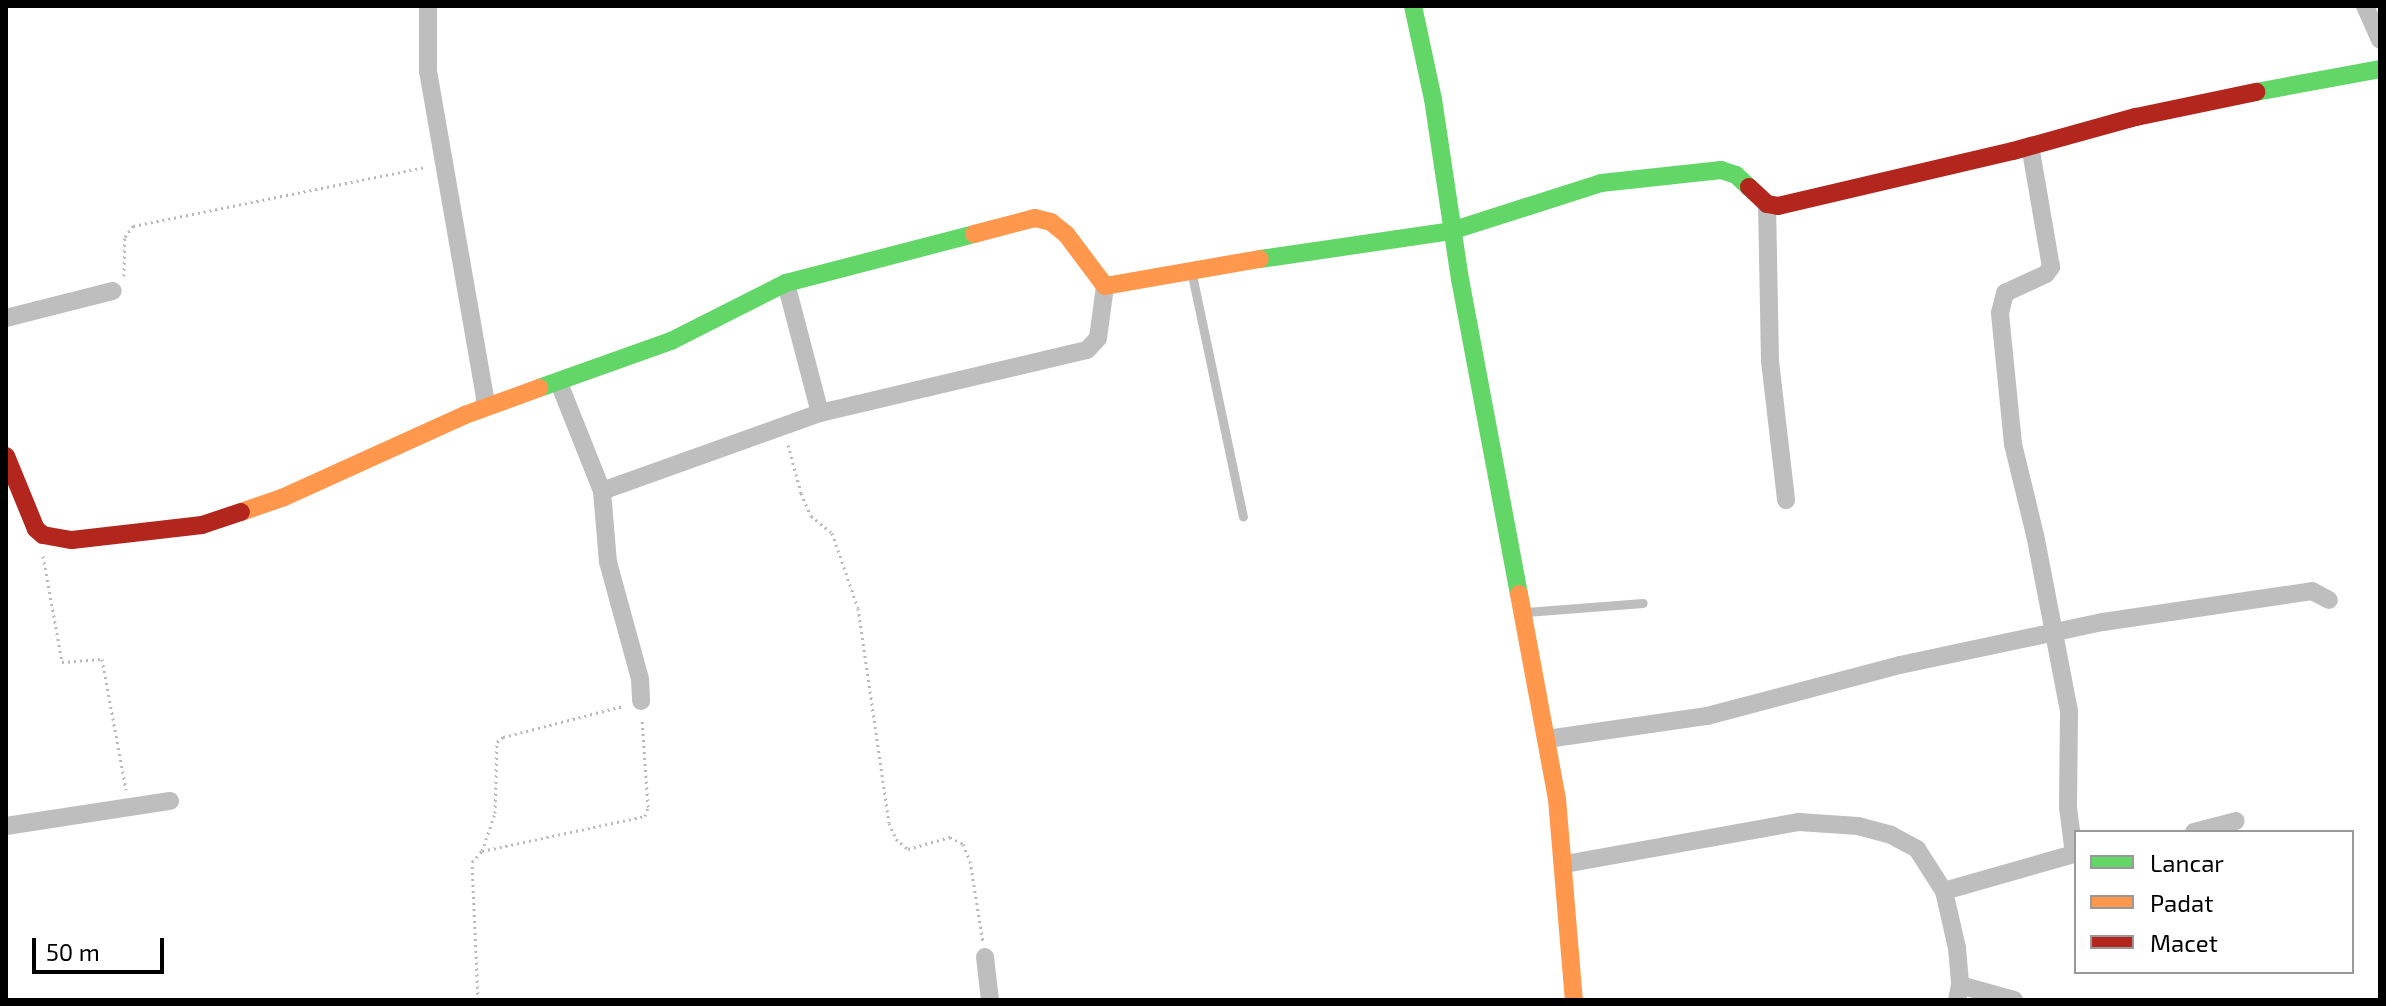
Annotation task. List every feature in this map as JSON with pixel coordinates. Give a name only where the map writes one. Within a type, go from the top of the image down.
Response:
[{"type":"street","points":[[428,6],[428,71],[463,286],[485,397],[484,408]]},
{"type":"street","points":[[1413,6],[1433,99],[1451,231],[1547,739],[1565,864],[1574,1000]]},
{"type":"street","points":[[2365,6],[2380,40]]},
{"type":"street","points":[[1105,286],[1191,269],[1451,231],[1601,183],[1721,170],[1736,175],[1767,204],[1778,206],[2150,114],[2380,69]]},
{"type":"street","points":[[2030,146],[2051,267],[2046,274],[2005,293],[2000,313],[2013,444],[2055,632],[2069,711],[2068,807],[2074,847]]},
{"type":"street","points":[[1767,204],[1770,361],[1786,500]]},
{"type":"street","points":[[6,455],[39,532],[72,540],[202,525],[282,498],[395,444],[484,408],[671,341],[786,283],[1035,218],[1051,222],[1066,234],[1105,286],[1098,338],[1087,350],[820,413],[602,491]]},
{"type":"street","points":[[786,283],[820,413]]},
{"type":"street","points":[[6,318],[113,291]]},
{"type":"street","points":[[559,383],[602,491],[608,562],[640,679],[641,701]]},
{"type":"street","points":[[1547,739],[1707,716],[1900,665],[2055,632],[2306,592],[2319,593],[2329,600]]},
{"type":"street","points":[[6,826],[170,801]]},
{"type":"street","points":[[2202,830],[2236,821]]},
{"type":"street","points":[[1565,864],[1799,822],[1858,826],[1891,835],[1917,849],[1944,891],[1952,918],[1958,992],[2014,1000]]},
{"type":"street","points":[[1944,891],[2074,854]]},
{"type":"street","points":[[985,957],[990,1000]]},
{"type":"lane","points":[[1191,269],[1243,517]]},
{"type":"lane","points":[[1522,613],[1643,603]]},
{"type":"path","points":[[113,291],[124,281],[125,237],[133,226],[445,163]]},
{"type":"path","points":[[788,423],[787,440],[801,493],[811,516],[832,533],[858,608],[889,823],[896,839],[908,849],[950,837],[963,844],[970,861],[985,957]]},
{"type":"path","points":[[39,532],[62,662],[102,659],[129,807]]},
{"type":"path","points":[[478,1000],[472,862],[482,851],[495,813],[497,742],[503,737],[641,701],[647,792],[645,816],[482,851]]},
{"type":"traffic: fast","points":[[1413,6],[1433,99],[1460,279],[1519,594]]},
{"type":"traffic: fast","points":[[2256,92],[2380,69]]},
{"type":"traffic: fast","points":[[1260,259],[1451,231],[1601,183],[1721,170],[1736,175],[1749,187]]},
{"type":"traffic: fast","points":[[539,388],[671,341],[786,283],[974,234]]},
{"type":"traffic: slow","points":[[974,234],[1035,218],[1051,222],[1066,234],[1105,286],[1260,259]]},
{"type":"traffic: slow","points":[[241,512],[282,498],[465,415],[539,388]]},
{"type":"traffic: slow","points":[[1519,594],[1557,799],[1574,1000]]},
{"type":"traffic: jam","points":[[1749,187],[1767,204],[1778,206],[2013,151],[2136,117],[2256,92]]},
{"type":"traffic: jam","points":[[6,456],[36,529],[43,535],[72,540],[202,525],[241,512]]}]
